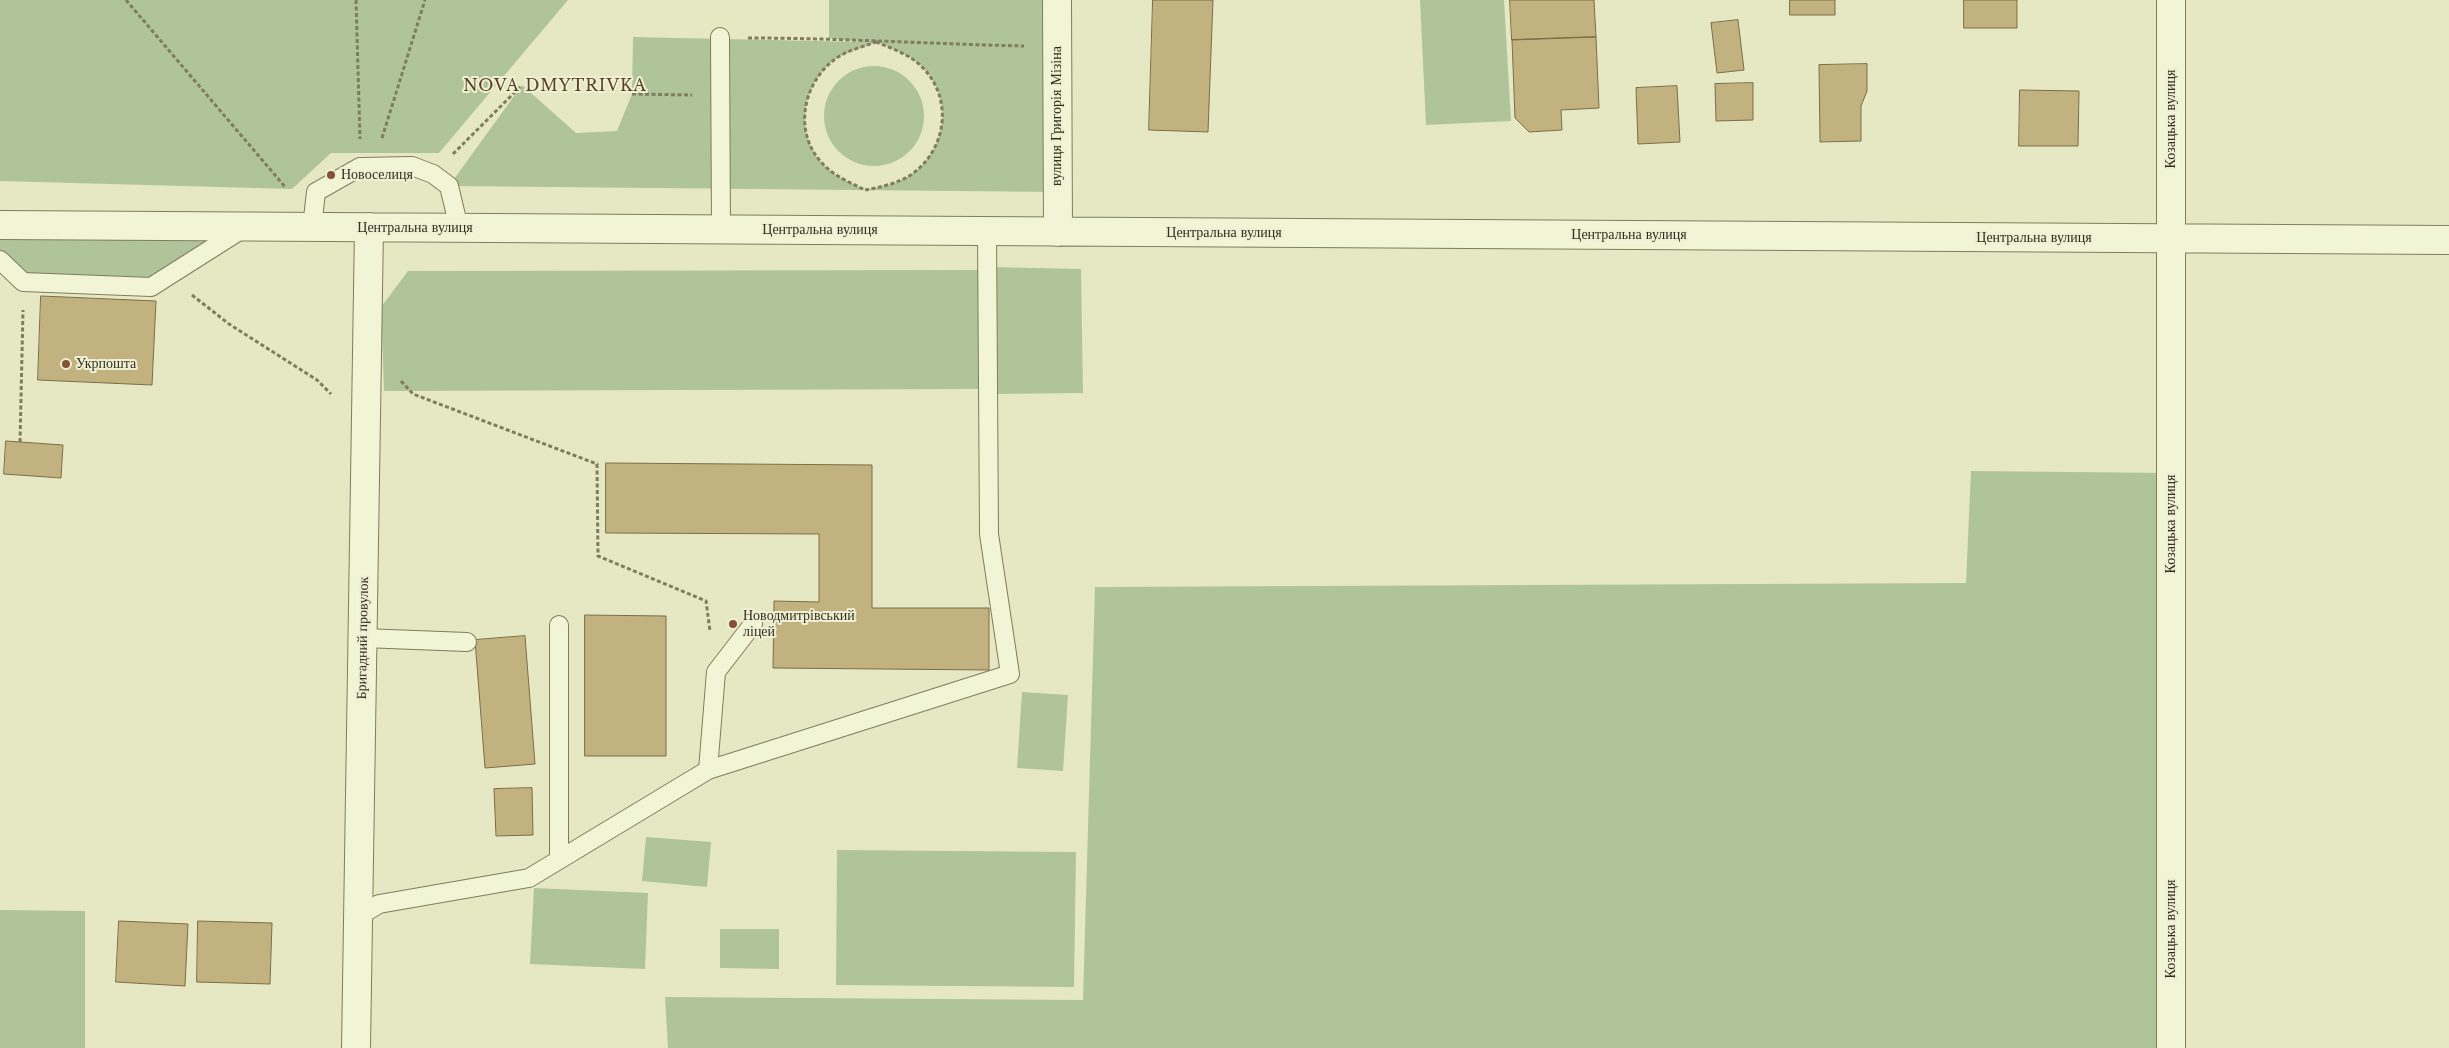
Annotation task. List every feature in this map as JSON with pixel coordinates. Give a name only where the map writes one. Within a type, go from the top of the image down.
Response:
[{"type":"street","name":"вулиця Григорія Мізіна","points":[[1057,0],[1058,232]]},
{"type":"street","name":"Козацька вулиця","points":[[2171,0],[2171,1048]]},
{"type":"street","name":"Центральна вулиця","points":[[0,225],[2449,240]]},
{"type":"street","name":"Бригадний провулок","points":[[356,1048],[369,227]]},
{"type":"lane","points":[[720,38],[721,230]]},
{"type":"lane","points":[[312,227],[316,192],[367,167],[412,166],[433,174],[449,186],[459,228]]},
{"type":"lane","points":[[0,260],[23,282],[151,287],[246,227]]},
{"type":"lane","points":[[359,916],[379,904],[529,878],[708,770],[1010,674],[989,534],[987,231]]},
{"type":"lane","points":[[708,770],[716,672],[753,624]]},
{"type":"lane","points":[[559,625],[559,860]]},
{"type":"lane","points":[[363,638],[467,642]]},
{"type":"path","points":[[126,0],[289,192]]},
{"type":"path","points":[[356,0],[367,167]]},
{"type":"path","points":[[367,167],[425,0]]},
{"type":"path","points":[[720,38],[829,38],[876,42],[1057,47]]},
{"type":"path","points":[[876,42],[902,53],[920,65],[934,82],[942,102],[943,124],[937,146],[925,164],[908,177],[865,190],[842,178],[822,164],[810,144],[804,121],[806,97],[817,76],[835,59],[876,42]]},
{"type":"path","points":[[433,174],[522,85]]},
{"type":"path","points":[[632,94],[720,95]]},
{"type":"path","points":[[167,276],[229,324],[317,380],[366,431]]},
{"type":"path","points":[[20,442],[23,282]]},
{"type":"path","points":[[367,343],[413,394],[597,464],[598,556],[706,601],[716,672]]},
{"type":"green space","points":[[0,0],[568,0],[439,153],[331,153],[292,189],[0,181]]},
{"type":"green space","points":[[829,0],[1057,0],[1058,192],[449,186],[522,85],[576,133],[617,131],[632,94],[633,37],[863,42],[829,38]],"holes":[[[876,42],[910,58],[920,65],[931,78],[938,92],[942,108],[942,123],[932,153],[922,166],[899,181],[865,190],[832,172],[814,152],[805,124],[806,110],[809,96],[823,70],[838,57]]]},
{"type":"green space","points":[[1420,0],[1504,0],[1511,121],[1426,125]]},
{"type":"green space","points":[[874,66],[884,67],[902,74],[916,88],[923,106],[923,126],[916,144],[902,158],[884,165],[874,166],[864,165],[846,158],[832,144],[825,126],[824,116],[825,106],[832,88],[846,74],[864,67]]},
{"type":"green space","points":[[0,225],[246,227],[151,287],[23,282],[0,260]]},
{"type":"green space","points":[[989,267],[1081,269],[1083,393],[992,394]]},
{"type":"green space","points":[[983,270],[985,389],[384,391],[381,307],[408,271]]},
{"type":"green space","points":[[1971,471],[2171,473],[2171,1048],[668,1048],[665,997],[1083,1000],[1095,587],[1966,583]]},
{"type":"green space","points":[[1022,692],[1068,695],[1063,771],[1017,768]]},
{"type":"green space","points":[[646,837],[711,842],[707,887],[642,881]]},
{"type":"green space","points":[[837,850],[1076,852],[1074,987],[836,985]]},
{"type":"green space","points":[[534,888],[648,893],[645,969],[530,964]]},
{"type":"green space","points":[[0,910],[85,911],[85,1048],[0,1048]]},
{"type":"green space","points":[[720,929],[779,929],[779,969],[720,968]]},
{"type":"building","points":[[1153,0],[1213,0],[1208,132],[1149,130]]},
{"type":"building","points":[[1510,0],[1594,0],[1596,37],[1512,40]]},
{"type":"building","points":[[1790,0],[1835,0],[1835,15],[1790,15]]},
{"type":"building","points":[[1964,0],[2017,0],[2017,28],[1964,28]]},
{"type":"building","points":[[1738,20],[1744,70],[1717,73],[1711,23]]},
{"type":"building","points":[[1596,37],[1599,108],[1561,110],[1562,130],[1529,132],[1515,118],[1512,40]]},
{"type":"building","points":[[1867,64],[1867,91],[1861,106],[1861,141],[1820,142],[1819,65]]},
{"type":"building","points":[[1753,83],[1753,120],[1716,121],[1715,84]]},
{"type":"building","points":[[1677,86],[1680,142],[1638,144],[1636,88]]},
{"type":"building","points":[[2020,90],[2079,91],[2078,146],[2019,146]]},
{"type":"building","points":[[41,296],[156,301],[152,385],[38,380]]},
{"type":"building","points":[[6,441],[63,445],[61,478],[4,474]]},
{"type":"building","points":[[606,463],[872,465],[872,608],[989,608],[989,670],[773,668],[774,601],[819,602],[819,534],[606,533]]},
{"type":"building","points":[[585,615],[666,616],[666,756],[585,756]]},
{"type":"building","points":[[525,636],[535,764],[485,768],[475,640]]},
{"type":"building","points":[[532,788],[533,835],[496,836],[494,789]]},
{"type":"building","points":[[119,921],[188,924],[185,986],[116,982]]},
{"type":"building","points":[[198,921],[272,923],[270,984],[197,982]]},
{"type":"place","name":"Новоселиця","points":[[331,175]]},
{"type":"place","name":"Укрпошта","points":[[66,364]]},
{"type":"place","name":"Новодмитрівський ліцей","points":[[733,624]]},
{"type":"district","name":"NOVA DMYTRIVKA","points":[[555,86]]}]
